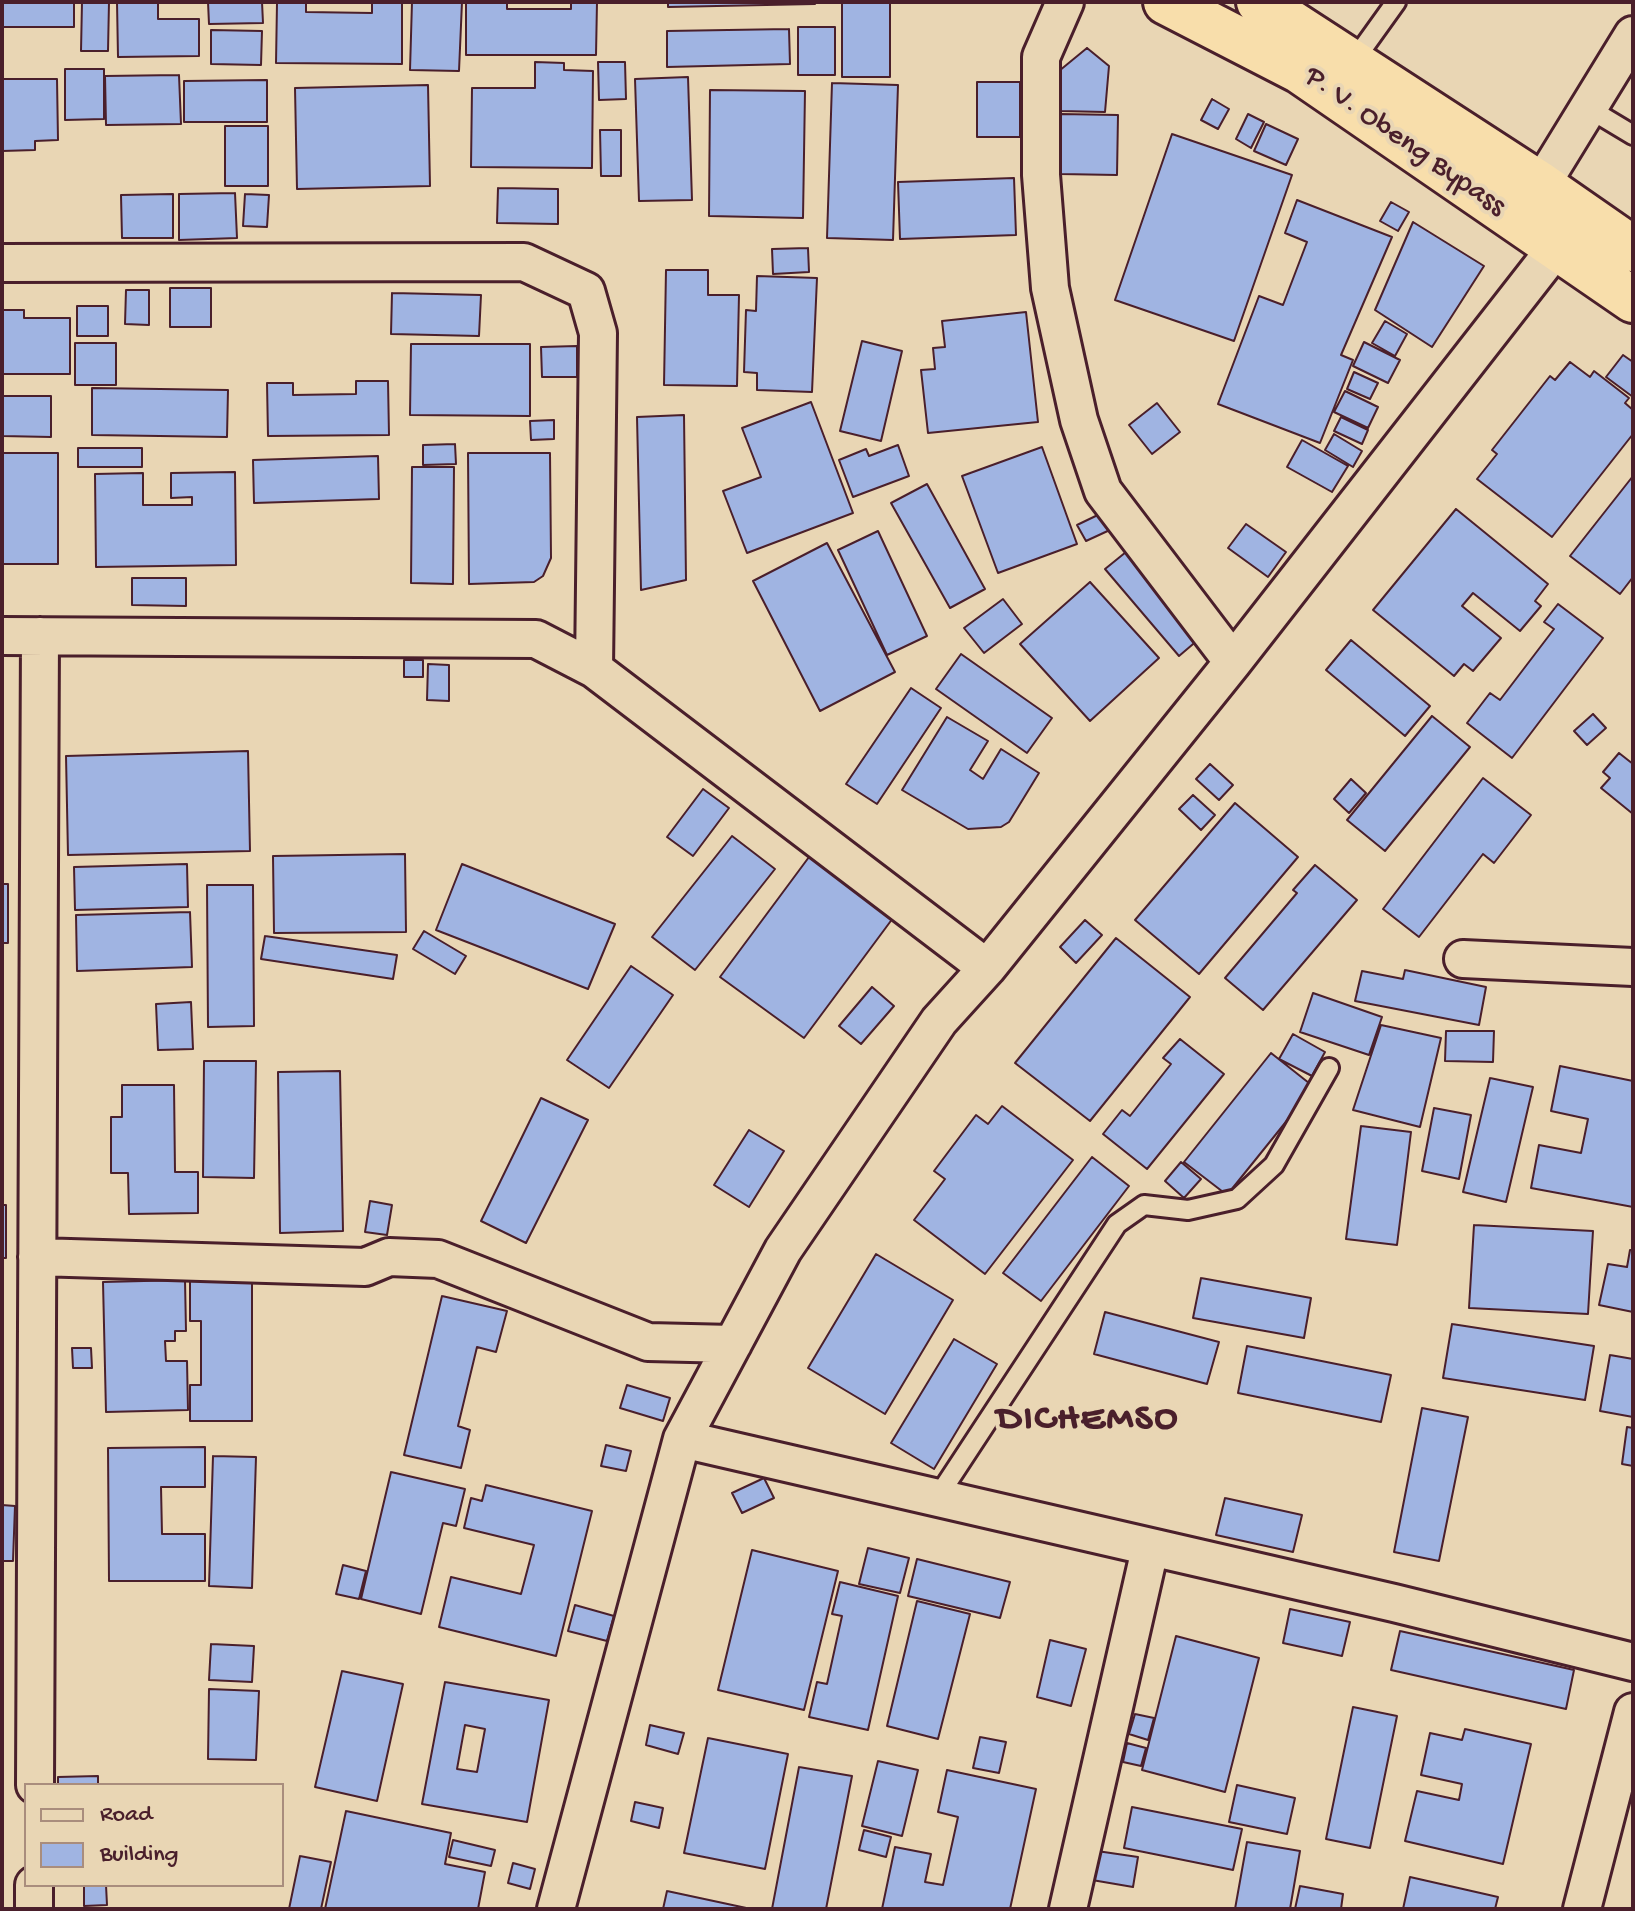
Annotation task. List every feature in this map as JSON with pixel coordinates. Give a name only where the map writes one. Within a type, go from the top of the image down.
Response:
[{"type":"highway","name":"P. V. Obeng Bypass","points":[[1166,2],[1300,71],[1633,300]]},
{"type":"highway","name":"P. V. Obeng Bypass","points":[[1259,2],[1541,185],[1633,249]]},
{"type":"street","points":[[1065,2],[1041,57],[1041,175],[1050,288],[1079,420],[1103,491],[1233,662]]},
{"type":"street","points":[[1541,185],[1633,35]]},
{"type":"street","points":[[556,1909],[682,1439],[792,1237],[939,1021],[987,968],[1233,662],[1556,248]]},
{"type":"street","points":[[2,263],[524,262],[586,291],[598,333],[594,669]]},
{"type":"street","points":[[2,636],[536,639],[594,669],[987,968]]},
{"type":"street","points":[[35,1783],[40,636]]},
{"type":"street","points":[[1463,959],[1633,967]]},
{"type":"street","points":[[37,1257],[365,1267],[389,1257],[438,1259],[648,1342],[733,1344]]},
{"type":"street","points":[[682,1439],[1394,1603],[1633,1662]]},
{"type":"street","points":[[1068,1909],[1150,1549]]},
{"type":"street","points":[[1582,1909],[1633,1712]]},
{"type":"street","points":[[34,1887],[34,1909]]},
{"type":"lane","points":[[1353,62],[1396,2]]},
{"type":"lane","points":[[1588,108],[1633,135]]},
{"type":"lane","points":[[937,1498],[1117,1224],[1144,1205],[1188,1210],[1237,1199],[1274,1165],[1329,1068]]},
{"type":"building","points":[[2,2],[74,2],[74,27],[2,27]]},
{"type":"building","points":[[82,2],[109,2],[108,51],[81,51]]},
{"type":"building","points":[[117,2],[158,2],[158,19],[199,19],[199,56],[118,57]]},
{"type":"building","points":[[208,2],[262,2],[263,23],[209,24]]},
{"type":"building","points":[[372,2],[402,2],[402,64],[276,63],[277,3],[306,3],[306,12],[372,13]]},
{"type":"building","points":[[412,2],[462,2],[459,71],[410,70]]},
{"type":"building","points":[[466,2],[507,2],[507,9],[571,9],[571,2],[597,2],[596,55],[466,55]]},
{"type":"building","points":[[668,2],[815,2],[815,4],[668,7]]},
{"type":"building","points":[[842,2],[890,2],[890,77],[842,77]]},
{"type":"building","points":[[798,27],[835,27],[835,75],[798,75]]},
{"type":"building","points":[[789,29],[790,64],[667,67],[667,31]]},
{"type":"building","points":[[211,30],[262,31],[261,65],[211,64]]},
{"type":"building","points":[[1087,48],[1109,66],[1105,112],[1060,111],[1059,71]]},
{"type":"building","points":[[535,62],[564,63],[564,70],[593,71],[592,168],[471,167],[472,88],[535,88]]},
{"type":"building","points":[[598,62],[625,62],[626,99],[599,100]]},
{"type":"building","points":[[65,69],[104,69],[104,119],[65,120]]},
{"type":"building","points":[[179,75],[181,124],[106,125],[105,76]]},
{"type":"building","points":[[688,77],[692,200],[639,201],[635,79]]},
{"type":"building","points":[[2,79],[57,79],[58,140],[35,141],[35,150],[2,151]]},
{"type":"building","points":[[267,80],[267,122],[184,122],[184,81]]},
{"type":"building","points":[[977,82],[1020,82],[1020,137],[977,137]]},
{"type":"building","points":[[832,83],[898,85],[893,240],[827,238]]},
{"type":"building","points":[[428,85],[430,186],[297,189],[295,88]]},
{"type":"building","points":[[710,90],[805,91],[803,218],[709,216]]},
{"type":"building","points":[[1212,99],[1229,109],[1218,129],[1201,120]]},
{"type":"building","points":[[1060,114],[1118,115],[1117,175],[1060,174]]},
{"type":"building","points":[[1248,114],[1264,122],[1251,148],[1236,139]]},
{"type":"building","points":[[1266,124],[1298,139],[1286,165],[1254,151]]},
{"type":"building","points":[[225,126],[268,126],[268,186],[225,186]]},
{"type":"building","points":[[600,130],[621,130],[621,176],[601,176]]},
{"type":"building","points":[[1172,134],[1292,175],[1234,341],[1115,300]]},
{"type":"building","points":[[1014,178],[1016,235],[900,239],[898,182]]},
{"type":"building","points":[[498,188],[558,189],[558,224],[497,223]]},
{"type":"building","points":[[235,193],[237,238],[179,240],[179,194]]},
{"type":"building","points":[[173,194],[173,238],[122,238],[121,195]]},
{"type":"building","points":[[245,194],[269,195],[267,227],[243,226]]},
{"type":"building","points":[[1297,200],[1392,237],[1341,355],[1353,360],[1320,443],[1218,404],[1259,296],[1283,305],[1307,242],[1285,233]]},
{"type":"building","points":[[1391,202],[1409,212],[1398,231],[1380,221]]},
{"type":"building","points":[[1413,222],[1484,266],[1432,347],[1375,310]]},
{"type":"building","points":[[808,248],[809,272],[773,274],[772,249]]},
{"type":"building","points":[[666,270],[708,270],[708,295],[739,295],[737,386],[664,385]]},
{"type":"building","points":[[757,276],[817,278],[812,392],[757,390],[757,373],[744,372],[746,310],[756,311]]},
{"type":"building","points":[[170,288],[211,288],[211,327],[170,327]]},
{"type":"building","points":[[126,290],[149,290],[149,325],[125,324]]},
{"type":"building","points":[[392,293],[481,295],[479,336],[391,334]]},
{"type":"building","points":[[77,306],[108,306],[108,336],[77,336]]},
{"type":"building","points":[[2,310],[24,310],[24,318],[70,318],[70,374],[2,374]]},
{"type":"building","points":[[1026,312],[1038,422],[928,433],[921,370],[935,369],[933,348],[945,347],[942,321]]},
{"type":"building","points":[[1385,321],[1407,334],[1395,356],[1372,343]]},
{"type":"building","points":[[862,341],[902,351],[881,441],[840,431]]},
{"type":"building","points":[[1364,342],[1400,360],[1388,383],[1353,366]]},
{"type":"building","points":[[75,343],[116,343],[116,385],[75,385]]},
{"type":"building","points":[[411,344],[530,344],[530,416],[410,415]]},
{"type":"building","points":[[577,346],[577,377],[542,377],[541,347]]},
{"type":"building","points":[[1623,355],[1633,362],[1633,397],[1606,377]]},
{"type":"building","points":[[1570,362],[1590,377],[1594,371],[1629,398],[1625,403],[1633,410],[1633,434],[1552,537],[1477,479],[1497,454],[1492,450],[1550,376],[1555,380]]},
{"type":"building","points":[[1354,372],[1378,383],[1370,399],[1347,389]]},
{"type":"building","points":[[356,381],[388,381],[389,435],[268,436],[267,383],[293,383],[293,395],[356,394]]},
{"type":"building","points":[[92,388],[228,390],[227,437],[92,435]]},
{"type":"building","points":[[1345,391],[1378,407],[1368,428],[1334,412]]},
{"type":"building","points":[[2,396],[51,396],[51,437],[2,436]]},
{"type":"building","points":[[811,402],[853,513],[747,553],[723,491],[761,477],[742,428]]},
{"type":"building","points":[[1157,403],[1180,432],[1152,454],[1129,425]]},
{"type":"building","points":[[684,415],[686,580],[641,590],[637,417]]},
{"type":"building","points":[[1341,417],[1368,430],[1362,444],[1334,431]]},
{"type":"building","points":[[554,420],[554,439],[531,440],[530,421]]},
{"type":"building","points":[[1334,434],[1362,451],[1353,467],[1325,450]]},
{"type":"building","points":[[1302,440],[1348,466],[1332,492],[1287,467]]},
{"type":"building","points":[[455,444],[456,464],[423,465],[423,445]]},
{"type":"building","points":[[898,445],[909,476],[853,497],[839,460],[866,449],[869,456]]},
{"type":"building","points":[[1042,447],[1077,544],[998,573],[962,476]]},
{"type":"building","points":[[78,448],[142,448],[142,467],[78,467]]},
{"type":"building","points":[[3,453],[58,453],[58,564],[2,564]]},
{"type":"building","points":[[468,453],[550,453],[551,558],[543,576],[534,582],[469,584]]},
{"type":"building","points":[[378,456],[379,499],[254,503],[253,460]]},
{"type":"building","points":[[412,467],[454,467],[453,584],[411,583]]},
{"type":"building","points":[[235,472],[236,565],[96,567],[95,474],[143,473],[143,505],[192,505],[192,497],[171,498],[171,473]]},
{"type":"building","points":[[1633,476],[1633,577],[1620,594],[1570,556]]},
{"type":"building","points":[[927,484],[985,589],[950,608],[891,503]]},
{"type":"building","points":[[1456,509],[1548,584],[1535,601],[1541,606],[1520,631],[1473,593],[1462,606],[1501,638],[1473,671],[1464,664],[1454,676],[1373,610]]},
{"type":"building","points":[[1104,512],[1112,529],[1086,541],[1077,525]]},
{"type":"building","points":[[1246,524],[1286,552],[1268,577],[1228,548]]},
{"type":"building","points":[[878,531],[927,636],[887,655],[838,550]]},
{"type":"building","points":[[827,543],[895,672],[820,711],[753,581]]},
{"type":"building","points":[[1126,552],[1199,639],[1179,656],[1105,569]]},
{"type":"building","points":[[132,578],[186,578],[186,606],[132,605]]},
{"type":"building","points":[[1090,582],[1159,658],[1090,721],[1020,644]]},
{"type":"building","points":[[1003,599],[1022,624],[984,653],[964,628]]},
{"type":"building","points":[[1558,604],[1603,638],[1512,758],[1467,723],[1490,693],[1500,700],[1554,629],[1544,622]]},
{"type":"building","points":[[1351,640],[1430,706],[1405,736],[1326,670]]},
{"type":"building","points":[[961,654],[1052,718],[1027,753],[936,689]]},
{"type":"building","points":[[404,660],[423,660],[423,677],[404,677]]},
{"type":"building","points":[[428,664],[449,665],[449,701],[427,700]]},
{"type":"building","points":[[911,688],[941,708],[877,804],[846,784]]},
{"type":"building","points":[[1593,714],[1606,728],[1587,745],[1574,731]]},
{"type":"building","points":[[1432,716],[1470,747],[1385,851],[1347,820]]},
{"type":"building","points":[[947,717],[988,741],[970,770],[983,779],[1001,749],[1039,773],[1009,822],[1001,827],[968,829],[902,790]]},
{"type":"building","points":[[248,751],[250,851],[68,855],[66,756]]},
{"type":"building","points":[[1619,753],[1633,764],[1633,814],[1601,788],[1610,778],[1603,772]]},
{"type":"building","points":[[1210,764],[1233,785],[1219,800],[1196,779]]},
{"type":"building","points":[[1483,778],[1531,815],[1494,863],[1483,854],[1419,937],[1383,909]]},
{"type":"building","points":[[1351,779],[1366,793],[1349,813],[1334,799]]},
{"type":"building","points":[[703,789],[729,808],[693,856],[667,837]]},
{"type":"building","points":[[1193,795],[1215,815],[1201,830],[1179,809]]},
{"type":"building","points":[[1235,803],[1298,857],[1199,974],[1135,920]]},
{"type":"building","points":[[732,836],[775,869],[695,970],[652,937]]},
{"type":"building","points":[[405,854],[406,932],[274,933],[273,856]]},
{"type":"building","points":[[809,857],[893,918],[804,1038],[720,977]]},
{"type":"building","points":[[187,864],[188,907],[75,910],[74,867]]},
{"type":"building","points":[[462,864],[615,924],[588,989],[436,930]]},
{"type":"building","points":[[1315,865],[1357,900],[1263,1010],[1225,978],[1297,893],[1293,890]]},
{"type":"building","points":[[2,884],[8,884],[8,943],[2,943]]},
{"type":"building","points":[[207,885],[253,885],[254,1026],[208,1027]]},
{"type":"building","points":[[190,912],[192,967],[77,971],[76,915]]},
{"type":"building","points":[[1085,920],[1102,935],[1076,963],[1060,947]]},
{"type":"building","points":[[424,931],[466,956],[455,974],[413,949]]},
{"type":"building","points":[[265,936],[397,955],[393,979],[261,959]]},
{"type":"building","points":[[1116,938],[1190,997],[1090,1121],[1015,1063]]},
{"type":"building","points":[[631,966],[673,995],[609,1088],[567,1060]]},
{"type":"building","points":[[1405,970],[1486,987],[1479,1025],[1355,1001],[1362,971],[1403,979]]},
{"type":"building","points":[[872,987],[894,1006],[861,1044],[839,1026]]},
{"type":"building","points":[[1313,993],[1382,1017],[1369,1055],[1300,1032]]},
{"type":"building","points":[[191,1002],[193,1049],[158,1050],[156,1004]]},
{"type":"building","points":[[1381,1025],[1441,1038],[1420,1127],[1353,1110]]},
{"type":"building","points":[[1446,1031],[1494,1031],[1493,1062],[1445,1061]]},
{"type":"building","points":[[1293,1034],[1325,1052],[1312,1076],[1279,1059]]},
{"type":"building","points":[[1180,1039],[1224,1074],[1147,1169],[1103,1134],[1122,1110],[1130,1116],[1171,1064],[1163,1058]]},
{"type":"building","points":[[1271,1053],[1314,1087],[1227,1195],[1184,1162]]},
{"type":"building","points":[[204,1061],[256,1061],[254,1178],[203,1177]]},
{"type":"building","points":[[1560,1066],[1633,1081],[1633,1207],[1531,1188],[1539,1145],[1581,1153],[1588,1119],[1551,1111]]},
{"type":"building","points":[[340,1071],[343,1231],[280,1233],[278,1072]]},
{"type":"building","points":[[1490,1078],[1533,1087],[1506,1202],[1463,1192]]},
{"type":"building","points":[[122,1085],[174,1085],[175,1172],[198,1172],[198,1213],[129,1214],[128,1173],[111,1173],[111,1117],[122,1117]]},
{"type":"building","points":[[541,1098],[588,1120],[526,1243],[481,1221]]},
{"type":"building","points":[[1002,1106],[1073,1160],[985,1274],[914,1220],[945,1179],[934,1171],[976,1115],[988,1124]]},
{"type":"building","points":[[1434,1108],[1471,1115],[1459,1179],[1422,1171]]},
{"type":"building","points":[[1361,1126],[1411,1132],[1397,1245],[1346,1239]]},
{"type":"building","points":[[749,1130],[784,1151],[749,1207],[714,1185]]},
{"type":"building","points":[[1092,1157],[1129,1186],[1041,1301],[1003,1273]]},
{"type":"building","points":[[1181,1162],[1201,1179],[1184,1198],[1165,1181]]},
{"type":"building","points":[[370,1201],[392,1205],[387,1235],[365,1232]]},
{"type":"building","points":[[2,1205],[6,1205],[6,1258],[2,1258]]},
{"type":"building","points":[[1474,1225],[1593,1231],[1588,1314],[1469,1308]]},
{"type":"building","points":[[1630,1250],[1633,1250],[1633,1312],[1599,1305],[1608,1264],[1627,1267]]},
{"type":"building","points":[[876,1254],[953,1300],[885,1414],[808,1368]]},
{"type":"building","points":[[190,1277],[252,1277],[252,1421],[190,1421],[190,1385],[201,1385],[201,1321],[190,1321]]},
{"type":"building","points":[[1201,1278],[1311,1298],[1304,1338],[1193,1318]]},
{"type":"building","points":[[185,1280],[186,1331],[175,1331],[175,1341],[165,1341],[166,1361],[187,1361],[188,1410],[106,1412],[103,1282]]},
{"type":"building","points":[[442,1296],[507,1311],[496,1352],[477,1347],[458,1426],[470,1430],[461,1468],[404,1455]]},
{"type":"building","points":[[1105,1312],[1219,1342],[1207,1384],[1094,1354]]},
{"type":"building","points":[[1452,1324],[1594,1346],[1585,1400],[1443,1378]]},
{"type":"building","points":[[954,1339],[997,1364],[934,1469],[891,1443]]},
{"type":"building","points":[[1247,1346],[1391,1375],[1381,1422],[1238,1393]]},
{"type":"building","points":[[72,1348],[91,1348],[92,1368],[73,1368]]},
{"type":"building","points":[[1610,1355],[1633,1359],[1633,1417],[1600,1411]]},
{"type":"building","points":[[627,1385],[670,1398],[663,1421],[620,1408]]},
{"type":"building","points":[[1422,1408],[1468,1417],[1439,1561],[1394,1552]]},
{"type":"building","points":[[1627,1427],[1633,1428],[1633,1466],[1622,1464]]},
{"type":"building","points":[[606,1445],[631,1451],[626,1471],[601,1466]]},
{"type":"building","points":[[205,1447],[205,1487],[161,1487],[162,1534],[205,1534],[205,1581],[109,1581],[108,1448]]},
{"type":"building","points":[[213,1456],[256,1457],[252,1588],[209,1586]]},
{"type":"building","points":[[391,1472],[465,1489],[456,1526],[443,1523],[421,1614],[361,1599]]},
{"type":"building","points":[[764,1478],[774,1498],[742,1513],[732,1493]]},
{"type":"building","points":[[486,1485],[592,1511],[556,1656],[439,1627],[451,1577],[521,1594],[534,1545],[464,1528],[471,1498],[482,1501]]},
{"type":"building","points":[[1225,1498],[1302,1515],[1293,1552],[1216,1535]]},
{"type":"building","points":[[2,1505],[15,1506],[13,1561],[2,1561]]},
{"type":"building","points":[[868,1548],[909,1558],[900,1593],[859,1584]]},
{"type":"building","points":[[752,1550],[838,1571],[804,1710],[718,1690]]},
{"type":"building","points":[[917,1559],[1010,1582],[1000,1618],[908,1596]]},
{"type":"building","points":[[343,1565],[366,1571],[359,1599],[336,1594]]},
{"type":"building","points":[[840,1582],[898,1596],[868,1730],[809,1717],[817,1682],[827,1684],[842,1616],[832,1614]]},
{"type":"building","points":[[917,1601],[970,1614],[938,1739],[887,1726]]},
{"type":"building","points":[[575,1605],[614,1616],[607,1641],[568,1631]]},
{"type":"building","points":[[1290,1609],[1350,1622],[1342,1656],[1283,1643]]},
{"type":"building","points":[[1400,1631],[1574,1670],[1566,1709],[1391,1670]]},
{"type":"building","points":[[1176,1636],[1259,1658],[1225,1792],[1142,1770]]},
{"type":"building","points":[[1050,1640],[1086,1649],[1071,1706],[1037,1697]]},
{"type":"building","points":[[211,1644],[254,1646],[252,1682],[209,1680]]},
{"type":"building","points":[[342,1671],[403,1684],[377,1801],[315,1787]]},
{"type":"building","points":[[445,1682],[549,1700],[527,1822],[422,1804]],"holes":[[[465,1725],[485,1729],[477,1772],[457,1769]]]},
{"type":"building","points":[[209,1689],[259,1691],[256,1760],[208,1759]]},
{"type":"building","points":[[1353,1707],[1397,1716],[1370,1848],[1326,1839]]},
{"type":"building","points":[[1135,1714],[1154,1718],[1148,1740],[1129,1734]]},
{"type":"building","points":[[650,1725],[684,1733],[678,1754],[646,1745]]},
{"type":"building","points":[[1465,1729],[1531,1744],[1503,1864],[1405,1841],[1417,1791],[1459,1800],[1462,1784],[1421,1775],[1430,1733],[1462,1740]]},
{"type":"building","points":[[980,1737],[1006,1742],[999,1773],[973,1768]]},
{"type":"building","points":[[708,1738],[788,1754],[765,1869],[684,1853]]},
{"type":"building","points":[[1127,1743],[1146,1748],[1141,1766],[1123,1762]]},
{"type":"building","points":[[878,1761],[918,1770],[902,1836],[862,1826]]},
{"type":"building","points":[[799,1767],[852,1776],[826,1909],[772,1909]]},
{"type":"building","points":[[947,1770],[1036,1789],[1010,1909],[882,1909],[895,1847],[931,1854],[925,1882],[943,1885],[958,1817],[938,1812]]},
{"type":"building","points":[[98,1776],[98,1783],[58,1783],[58,1777]]},
{"type":"building","points":[[1237,1785],[1295,1798],[1287,1834],[1229,1822]]},
{"type":"building","points":[[635,1802],[663,1808],[659,1828],[631,1821]]},
{"type":"building","points":[[1132,1807],[1242,1829],[1233,1870],[1124,1848]]},
{"type":"building","points":[[346,1811],[451,1833],[445,1864],[485,1872],[478,1909],[325,1909]]},
{"type":"building","points":[[864,1830],[891,1837],[886,1857],[859,1850]]},
{"type":"building","points":[[453,1840],[495,1850],[491,1866],[449,1857]]},
{"type":"building","points":[[1247,1842],[1300,1851],[1290,1909],[1235,1909]]},
{"type":"building","points":[[1097,1851],[1138,1857],[1133,1887],[1092,1880]]},
{"type":"building","points":[[300,1856],[331,1862],[321,1909],[289,1909]]},
{"type":"building","points":[[513,1863],[535,1869],[530,1889],[508,1883]]},
{"type":"building","points":[[1410,1877],[1498,1897],[1495,1909],[1403,1909]]},
{"type":"building","points":[[1300,1886],[1343,1894],[1341,1909],[1295,1909]]},
{"type":"building","points":[[84,1887],[106,1887],[107,1905],[84,1906]]},
{"type":"building","points":[[667,1891],[751,1909],[663,1909]]},
{"type":"district","name":"DICHEMSO","points":[[1088,1421]]}]
